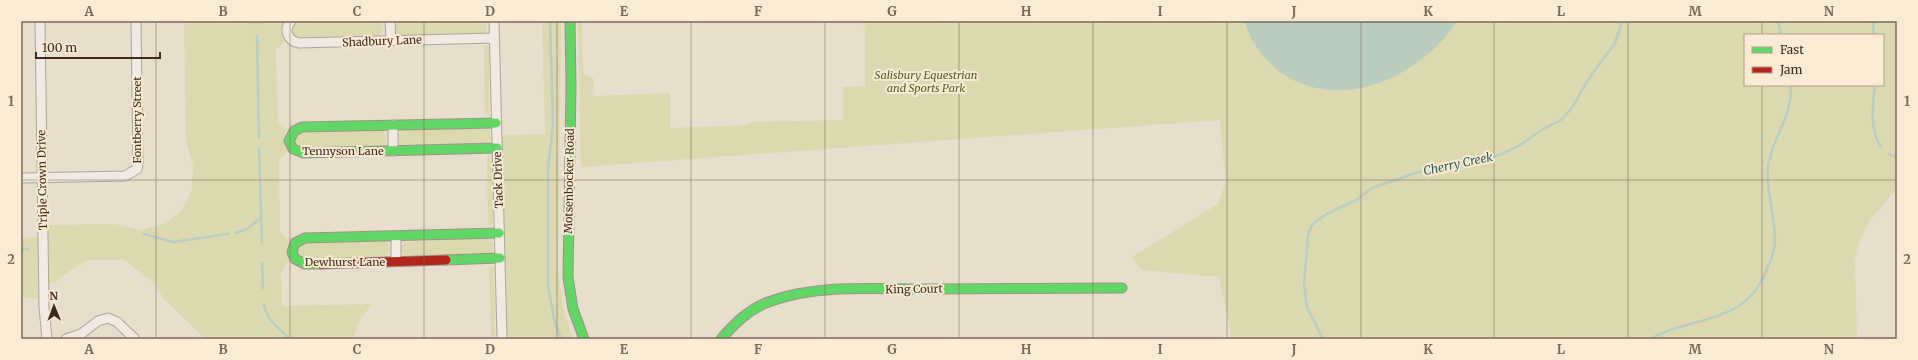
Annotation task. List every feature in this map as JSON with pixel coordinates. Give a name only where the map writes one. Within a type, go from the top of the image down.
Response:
[{"type":"street","name":"Triple Crown Drive","points":[[40,21],[44,307],[46,339]]},
{"type":"street","name":"Fontberry Street","points":[[42,177],[125,176],[137,174],[136,21]]},
{"type":"street","name":"Shadbury Lane","points":[[290,21],[287,27],[287,34],[291,40],[299,43],[494,38]]},
{"type":"street","points":[[390,21],[391,40]]},
{"type":"street","name":"Tack Drive","points":[[494,21],[502,339]]},
{"type":"street","name":"Motsenbocker Road","points":[[570,21],[571,86],[568,277],[573,309],[584,339]]},
{"type":"street","name":"Tennyson Lane","points":[[496,123],[302,128],[294,131],[289,141],[293,149],[303,153],[497,148]]},
{"type":"street","points":[[393,125],[393,151]]},
{"type":"street","points":[[21,178],[42,177]]},
{"type":"street","name":"Dewhurst Lane","points":[[499,233],[305,238],[296,241],[292,247],[295,259],[305,264],[500,258]]},
{"type":"street","points":[[396,236],[396,261]]},
{"type":"street","name":"King Court","points":[[722,339],[739,319],[756,307],[771,301],[791,296],[872,290],[1122,288]]},
{"type":"street","points":[[66,339],[81,334],[108,315],[135,339]]},
{"type":"green space","points":[[184,21],[283,21],[281,33],[284,41],[276,50],[278,121],[287,130],[284,135],[284,140],[287,151],[279,161],[280,232],[289,240],[286,249],[289,260],[281,271],[282,306],[372,304],[359,321],[353,339],[205,339],[164,299],[154,283],[124,260],[88,260],[71,270],[54,283],[49,283],[48,225],[114,224],[142,230],[165,224],[183,209],[192,189],[193,166],[186,140]]},
{"type":"green space","points":[[379,21],[384,26],[383,31],[376,38],[299,39],[292,34],[292,28],[297,22]]},
{"type":"green space","points":[[398,21],[485,21],[487,24],[486,31],[480,35],[399,36],[395,26]]},
{"type":"green space","points":[[542,21],[561,21],[558,267],[563,308],[573,339],[507,339],[502,137],[507,135],[545,134]]},
{"type":"green space","name":"Salisbury Equestrian and Sports Park","points":[[578,21],[582,21],[583,73],[594,79],[592,96],[670,93],[670,128],[748,125],[749,122],[843,120],[843,87],[865,86],[865,30],[863,21],[1897,21],[1897,191],[1892,194],[1871,219],[1858,244],[1855,262],[1857,339],[1232,339],[1219,277],[1142,270],[1132,257],[1218,204],[1226,182],[1220,120],[581,167]]},
{"type":"green space","points":[[487,45],[489,50],[489,115],[485,115],[484,46]]},
{"type":"green space","points":[[484,127],[489,130],[491,138],[484,144],[401,144],[399,139],[399,135],[403,130]]},
{"type":"green space","points":[[383,131],[387,140],[383,146],[304,149],[297,146],[295,137],[298,133]]},
{"type":"green space","points":[[490,156],[492,161],[493,222],[491,226],[488,224],[487,157]]},
{"type":"green space","points":[[38,237],[38,298],[21,298],[21,238]]},
{"type":"green space","points":[[487,237],[494,244],[492,251],[487,255],[404,255],[401,250],[404,242]]},
{"type":"green space","points":[[386,241],[390,250],[387,256],[308,260],[300,257],[298,249],[301,244]]},
{"type":"green space","points":[[493,266],[495,339],[491,338],[489,267]]},
{"type":"shaded area","points":[[1244,21],[1457,21],[1443,40],[1425,56],[1405,70],[1384,81],[1361,88],[1337,90],[1314,88],[1291,79],[1283,74],[1262,55],[1247,30]]},
{"type":"waterway","points":[[550,21],[553,125],[548,170],[548,285],[554,319],[561,339]]},
{"type":"waterway","name":"Cherry Creek","points":[[1323,339],[1307,307],[1304,285],[1308,236],[1311,227],[1316,221],[1358,199],[1372,188],[1430,168],[1459,166],[1502,154],[1561,120],[1571,109],[1590,77],[1615,43],[1622,21]]},
{"type":"waterway","points":[[1778,21],[1781,34]]},
{"type":"waterway","points":[[1873,21],[1874,34]]},
{"type":"waterway","points":[[257,36],[259,137]]},
{"type":"waterway","points":[[1650,339],[1666,331],[1715,317],[1730,311],[1743,303],[1755,291],[1765,274],[1775,246],[1774,224],[1768,188],[1768,169],[1773,147],[1789,107],[1791,86]]},
{"type":"waterway","points":[[1875,86],[1873,125],[1877,140],[1881,147]]},
{"type":"waterway","points":[[259,148],[262,243]]},
{"type":"waterway","points":[[1889,154],[1897,158]]},
{"type":"waterway","points":[[236,233],[247,229],[261,218]]},
{"type":"waterway","points":[[144,234],[173,242],[228,234]]},
{"type":"waterway","points":[[21,249],[28,249]]},
{"type":"waterway","points":[[262,263],[263,288]]},
{"type":"waterway","points":[[264,304],[267,315],[290,339]]},
{"type":"traffic: fast","points":[[570,21],[571,85],[568,277],[573,309],[584,339]]},
{"type":"traffic: fast","points":[[496,123],[302,127],[294,131],[289,141],[293,149],[303,153],[497,148]]},
{"type":"traffic: fast","points":[[321,264],[305,264],[295,259],[292,252],[295,243],[305,238],[499,233]]},
{"type":"traffic: fast","points":[[446,260],[500,258]]},
{"type":"traffic: fast","points":[[721,339],[737,322],[763,304],[809,292],[869,288],[1122,288]]},
{"type":"traffic: jam","points":[[321,264],[446,260]]}]
